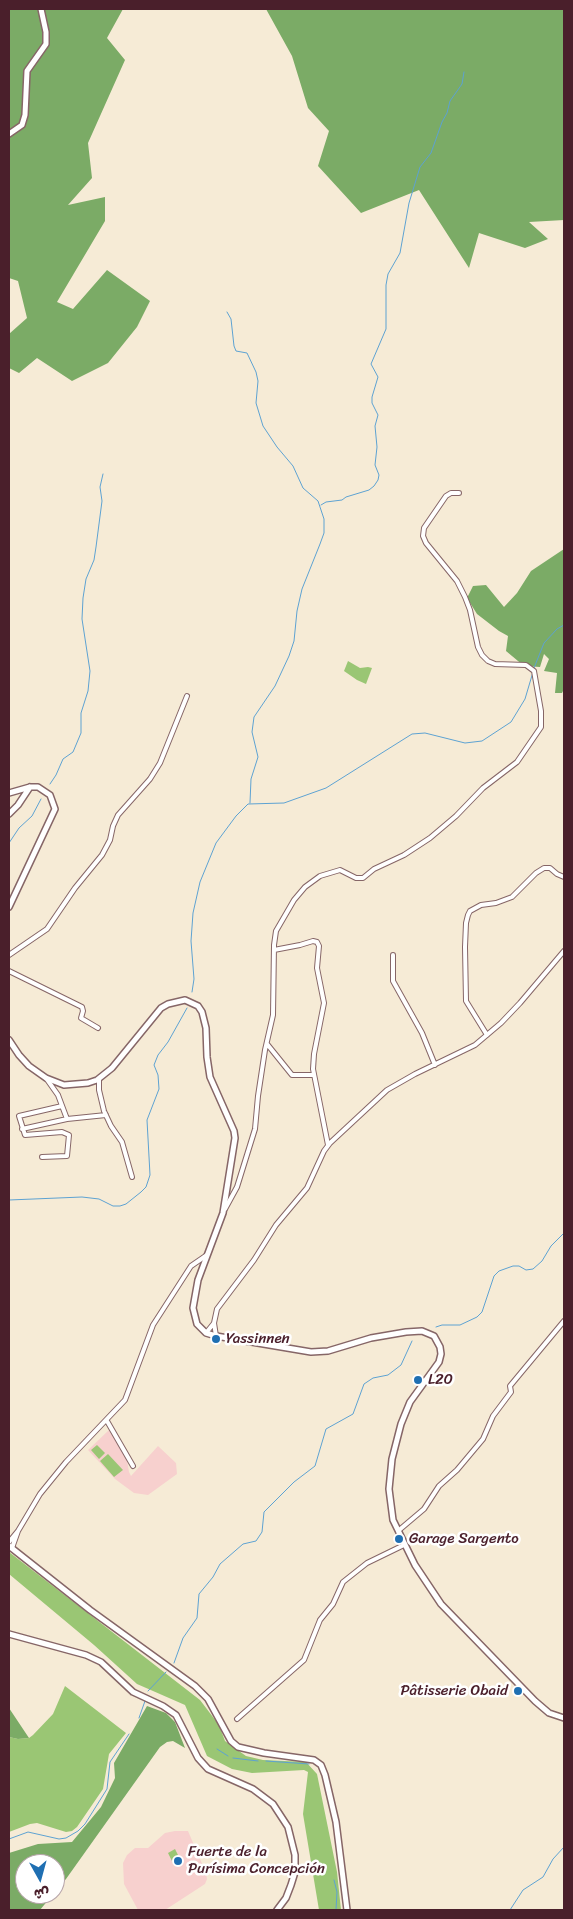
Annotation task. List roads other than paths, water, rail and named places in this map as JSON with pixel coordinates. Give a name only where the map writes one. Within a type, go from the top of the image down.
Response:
[{"type":"street","points":[[9,134],[22,125],[25,115],[26,71],[46,44],[46,32],[41,9]]},
{"type":"street","points":[[459,493],[451,493],[446,496],[424,528],[424,539],[452,575],[465,597],[470,610],[478,647],[482,655],[488,661],[496,664],[526,665],[533,669],[542,711],[541,727],[522,756],[483,788],[447,824],[410,852],[374,869],[362,878],[356,878],[348,873],[337,870],[312,880],[286,912],[276,931],[273,1015],[266,1044],[251,1148],[237,1187],[223,1213],[198,1280],[194,1308],[196,1324],[206,1333],[320,1352],[371,1338],[398,1333],[422,1331],[434,1336],[440,1347],[439,1362],[410,1402],[401,1424],[392,1459],[390,1494],[394,1520],[404,1545],[421,1576],[441,1604],[535,1701],[549,1712],[564,1718]]},
{"type":"street","points":[[9,955],[47,929],[75,888],[102,855],[110,840],[113,826],[118,816],[150,779],[160,763],[187,696]]},
{"type":"street","points":[[9,814],[18,805],[30,787]]},
{"type":"street","points":[[9,793],[30,787],[43,789],[50,795],[55,808],[9,907]]},
{"type":"street","points":[[486,1035],[466,1001],[465,947],[468,915],[473,909],[483,904],[496,903],[512,897],[536,873],[544,868],[550,868],[564,877]]},
{"type":"street","points":[[274,950],[300,946],[314,941],[319,946],[317,968],[324,1003],[314,1054],[314,1075],[328,1146]]},
{"type":"street","points":[[216,1336],[214,1323],[217,1308],[254,1260],[276,1225],[307,1188],[328,1146],[346,1126],[387,1090],[468,1049],[486,1035],[525,997],[564,951]]},
{"type":"street","points":[[393,955],[393,981],[422,1033],[435,1065]]},
{"type":"street","points":[[9,971],[80,1006],[83,1010],[81,1018],[98,1028]]},
{"type":"street","points":[[9,1040],[19,1056],[46,1078],[54,1082],[72,1085],[88,1083],[99,1078],[112,1068],[162,1008],[168,1004],[185,1000],[198,1006],[202,1012],[206,1028],[210,1077],[234,1130],[223,1213]]},
{"type":"street","points":[[266,1044],[292,1076],[314,1075]]},
{"type":"street","points":[[46,1078],[48,1084],[56,1092],[67,1119]]},
{"type":"street","points":[[99,1078],[99,1090],[106,1115],[122,1142],[132,1177]]},
{"type":"street","points":[[42,1157],[67,1156],[69,1135],[62,1132],[26,1135],[22,1129],[19,1116],[62,1106]]},
{"type":"street","points":[[22,1129],[67,1119],[106,1115]]},
{"type":"street","points":[[207,1255],[192,1266],[152,1325],[125,1400],[60,1468],[40,1494],[10,1547],[90,1610],[195,1686],[208,1699],[231,1741],[238,1746],[264,1754],[314,1760],[321,1765],[326,1775],[336,1822],[347,1910]]},
{"type":"street","points":[[398,1531],[424,1508],[439,1486],[457,1470],[483,1439],[483,1434],[492,1416],[510,1392],[510,1386],[564,1321]]},
{"type":"street","points":[[206,1333],[214,1323]]},
{"type":"street","points":[[107,1420],[133,1466]]},
{"type":"street","points":[[9,1542],[18,1531]]},
{"type":"street","points":[[237,1720],[304,1660],[320,1620],[334,1604],[343,1582],[367,1563],[404,1545]]},
{"type":"street","points":[[9,1634],[86,1655],[100,1662],[133,1692],[163,1706],[176,1715],[198,1758],[208,1769],[253,1789],[273,1804],[288,1827],[295,1855],[295,1872],[291,1885],[286,1898],[277,1910]]},
{"type":"waterway","points":[[321,505],[369,490],[378,480],[379,475],[375,465],[377,447],[375,426],[378,415],[372,403],[378,377],[371,364],[386,329],[386,285],[388,274],[400,253],[409,203],[420,167],[431,153],[450,101],[462,84],[464,72]]},
{"type":"waterway","points":[[227,312],[231,319],[236,351],[247,353],[256,372],[258,381],[256,403],[263,426],[293,466],[303,488],[318,501],[324,519],[324,533],[302,589],[297,611],[294,641],[289,656],[275,686],[254,717],[252,732],[258,757],[251,779],[250,803]]},
{"type":"waterway","points":[[50,784],[63,759],[73,752],[81,733],[81,713],[88,691],[90,671],[82,619],[83,598],[86,579],[94,560],[102,501],[100,487],[103,474]]},
{"type":"waterway","points":[[534,668],[544,643],[557,629],[564,625]]},
{"type":"waterway","points":[[192,992],[194,979],[191,941],[193,913],[200,882],[216,843],[236,816],[248,804],[284,803],[326,788],[412,734],[425,733],[465,743],[482,741],[511,722],[525,699],[533,672]]},
{"type":"waterway","points":[[9,843],[19,828],[32,816],[41,799]]},
{"type":"waterway","points":[[9,1200],[82,1197],[99,1199],[113,1206],[120,1206],[126,1204],[146,1187],[150,1175],[147,1120],[159,1089],[158,1075],[154,1065],[158,1055],[168,1042],[187,1008]]},
{"type":"waterway","points":[[436,1327],[460,1325],[477,1317],[482,1312],[494,1276],[499,1271],[513,1266],[519,1266],[526,1270],[533,1269],[542,1261],[551,1246],[564,1233]]},
{"type":"waterway","points":[[174,1663],[183,1638],[197,1618],[199,1594],[213,1577],[220,1564],[243,1544],[256,1541],[262,1532],[264,1512],[294,1482],[315,1466],[326,1429],[353,1414],[364,1384],[373,1378],[388,1375],[401,1365],[412,1341]]},
{"type":"waterway","points":[[148,1691],[166,1672]]},
{"type":"waterway","points":[[139,1718],[145,1701]]},
{"type":"waterway","points":[[9,1839],[28,1832],[59,1839],[66,1838],[78,1831],[85,1824],[107,1789],[110,1762],[129,1734]]},
{"type":"waterway","points":[[217,1749],[228,1756]]},
{"type":"waterway","points":[[233,1758],[258,1761]]},
{"type":"waterway","points":[[266,1761],[309,1764]]},
{"type":"waterway","points":[[510,1910],[523,1890],[543,1877],[553,1859],[564,1847]]},
{"type":"waterway","points":[[334,1880],[337,1892],[336,1910]]},
{"type":"place","name":"Yassinnen","points":[[216,1339]]},
{"type":"place","name":"L20","points":[[418,1380]]},
{"type":"place","name":"Garage Sargento","points":[[399,1539]]},
{"type":"place","name":"Pâtisserie Obaid","points":[[518,1691]]},
{"type":"place","name":"Fuerte de la Purísima Concepción","points":[[178,1861]]}]
